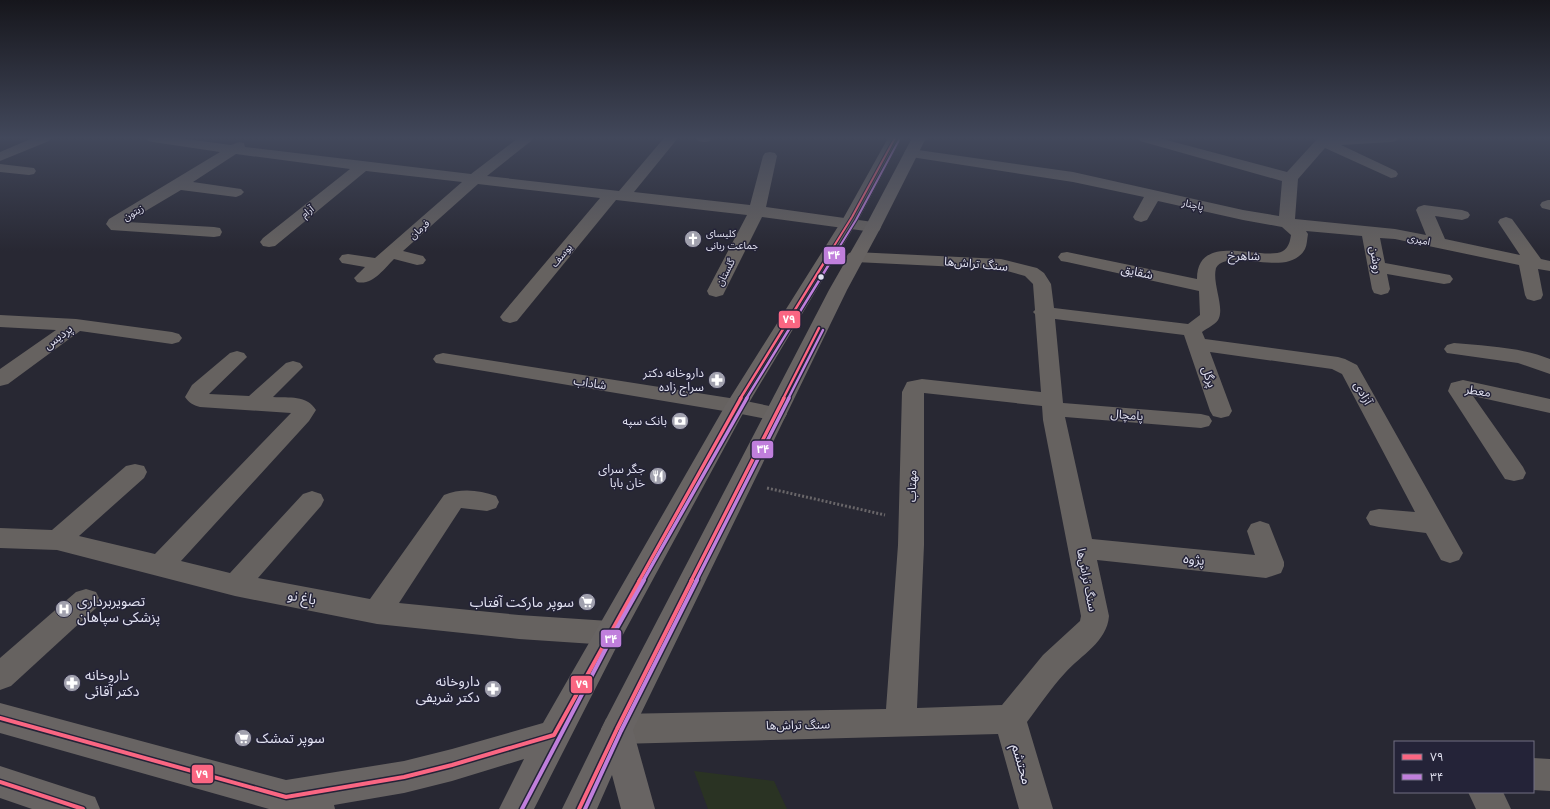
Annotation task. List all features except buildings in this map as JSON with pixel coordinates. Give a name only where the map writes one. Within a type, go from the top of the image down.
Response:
[{"type":"main road","points":[[516,809],[609,633],[736,406],[847,225],[884,176]]},
{"type":"main road","points":[[579,809],[617,729],[855,257],[873,227],[894,176]]},
{"type":"main road","points":[[0,718],[286,797],[318,809]]},
{"type":"main road","points":[[617,729],[638,809]]},
{"type":"main road","points":[[286,797],[404,776],[452,765],[554,735]]},
{"type":"main road","points":[[0,782],[83,809]]},
{"type":"street","name":"زیتون","points":[[192,176],[114,224],[117,226],[214,232]]},
{"type":"street","name":"آرام","points":[[269,242],[351,176]]},
{"type":"street","points":[[446,176],[757,211],[847,225],[873,227]]},
{"type":"street","name":"فرمان","points":[[364,278],[478,176]]},
{"type":"street","name":"یوسف","points":[[510,316],[636,176]]},
{"type":"street","name":"گلستان","points":[[716,291],[757,211],[765,176]]},
{"type":"street","name":"پاچنار","points":[[1067,176],[1243,215],[1287,222]]},
{"type":"street","points":[[1282,176],[1290,178]]},
{"type":"street","points":[[1287,222],[1290,178],[1292,176]]},
{"type":"street","points":[[178,185],[236,192]]},
{"type":"street","points":[[1141,217],[1153,195]]},
{"type":"street","points":[[1438,243],[1424,210],[1462,214]]},
{"type":"street","name":"امیری","points":[[1287,222],[1395,234],[1537,263]]},
{"type":"street","name":"شاهرخ","points":[[1195,337],[1210,317],[1206,275],[1210,263],[1221,256],[1280,257],[1294,253],[1300,244],[1300,234],[1287,222]]},
{"type":"street","points":[[1506,222],[1537,263],[1534,295]]},
{"type":"street","name":"روشن","points":[[1370,232],[1381,289]]},
{"type":"street","name":"سنگ تراش‌ها","points":[[617,729],[901,723],[1010,719],[1054,664],[1088,633],[1094,625],[1095,616],[1052,405],[1042,284],[1038,277],[1031,272],[1020,268],[1001,264],[855,257]]},
{"type":"street","name":"شقایق","points":[[1067,257],[1208,287]]},
{"type":"street","points":[[348,259],[385,258],[417,260]]},
{"type":"street","points":[[1377,267],[1444,279]]},
{"type":"street","name":"آزادی","points":[[1044,312],[1195,337],[1338,363],[1344,366],[1350,370],[1450,553]]},
{"type":"street","name":"پردیس","points":[[0,321],[76,325]]},
{"type":"street","points":[[76,325],[172,338]]},
{"type":"street","name":"پردیس","points":[[0,379],[76,325]]},
{"type":"street","name":"پرگل","points":[[1195,337],[1221,411]]},
{"type":"street","points":[[1454,349],[1531,359],[1546,364],[1550,368]]},
{"type":"street","points":[[160,566],[305,410],[301,406],[200,400],[196,397],[200,390],[237,357]]},
{"type":"street","name":"شاداب","points":[[444,359],[736,406],[776,414]]},
{"type":"street","points":[[253,404],[293,367]]},
{"type":"street","name":"مهتاب","points":[[901,723],[912,521],[913,392],[915,387],[922,386],[1052,405]]},
{"type":"street","name":"معطر","points":[[1514,473],[1458,391],[1459,388],[1463,387],[1550,406]]},
{"type":"street","name":"پامچال","points":[[1052,405],[1201,422]]},
{"type":"street","points":[[57,540],[135,472]]},
{"type":"street","points":[[377,612],[453,501],[458,499],[487,502]]},
{"type":"street","points":[[236,585],[312,500]]},
{"type":"street","points":[[1379,518],[1434,524]]},
{"type":"street","name":"پژوه","points":[[1081,548],[1266,567],[1271,566],[1260,531]]},
{"type":"street","name":"باغ نو","points":[[0,538],[57,540],[236,585],[377,612],[518,627],[609,633]]},
{"type":"street","points":[[0,677],[86,600]]},
{"type":"street","name":"محتشم","points":[[1010,719],[1036,809]]},
{"type":"street","points":[[1534,774],[1550,775]]},
{"type":"street","points":[[1486,793],[1494,809]]},
{"type":"path","points":[[741,483],[912,521]]},
{"type":"green space","points":[[694,771],[774,781],[787,809],[708,809]]},
{"type":"transit line","name":"۷۹","points":[[0,718],[286,797],[404,777],[452,765],[554,735],[736,406],[852,217],[874,176]]},
{"type":"transit line","name":"۳۴","points":[[522,809],[613,635],[740,409],[856,220],[880,176]]},
{"type":"transit line","name":"۷۹","points":[[579,809],[617,729],[819,328]]},
{"type":"transit line","name":"۳۴","points":[[585,809],[621,731],[823,330]]},
{"type":"transit line","name":"۷۹","points":[[0,782],[83,809]]},
{"type":"place","name":"کلیسای جماعت ربانی","points":[[693,239]]},
{"type":"place","name":"داروخانه دکتر سراج زاده","points":[[717,380]]},
{"type":"place","name":"بانک سپه","points":[[680,421]]},
{"type":"place","name":"جگر سرای خان بابا","points":[[658,476]]},
{"type":"place","name":"سوپر مارکت آفتاب","points":[[587,602]]},
{"type":"place","name":"تصویربرداری پزشکی سپاهان","points":[[64,609]]},
{"type":"place","name":"داروخانه دکتر آقائی","points":[[72,683]]},
{"type":"place","name":"داروخانه دکتر شریفی","points":[[493,689]]},
{"type":"place","name":"سوپر تمشک","points":[[243,738]]}]
